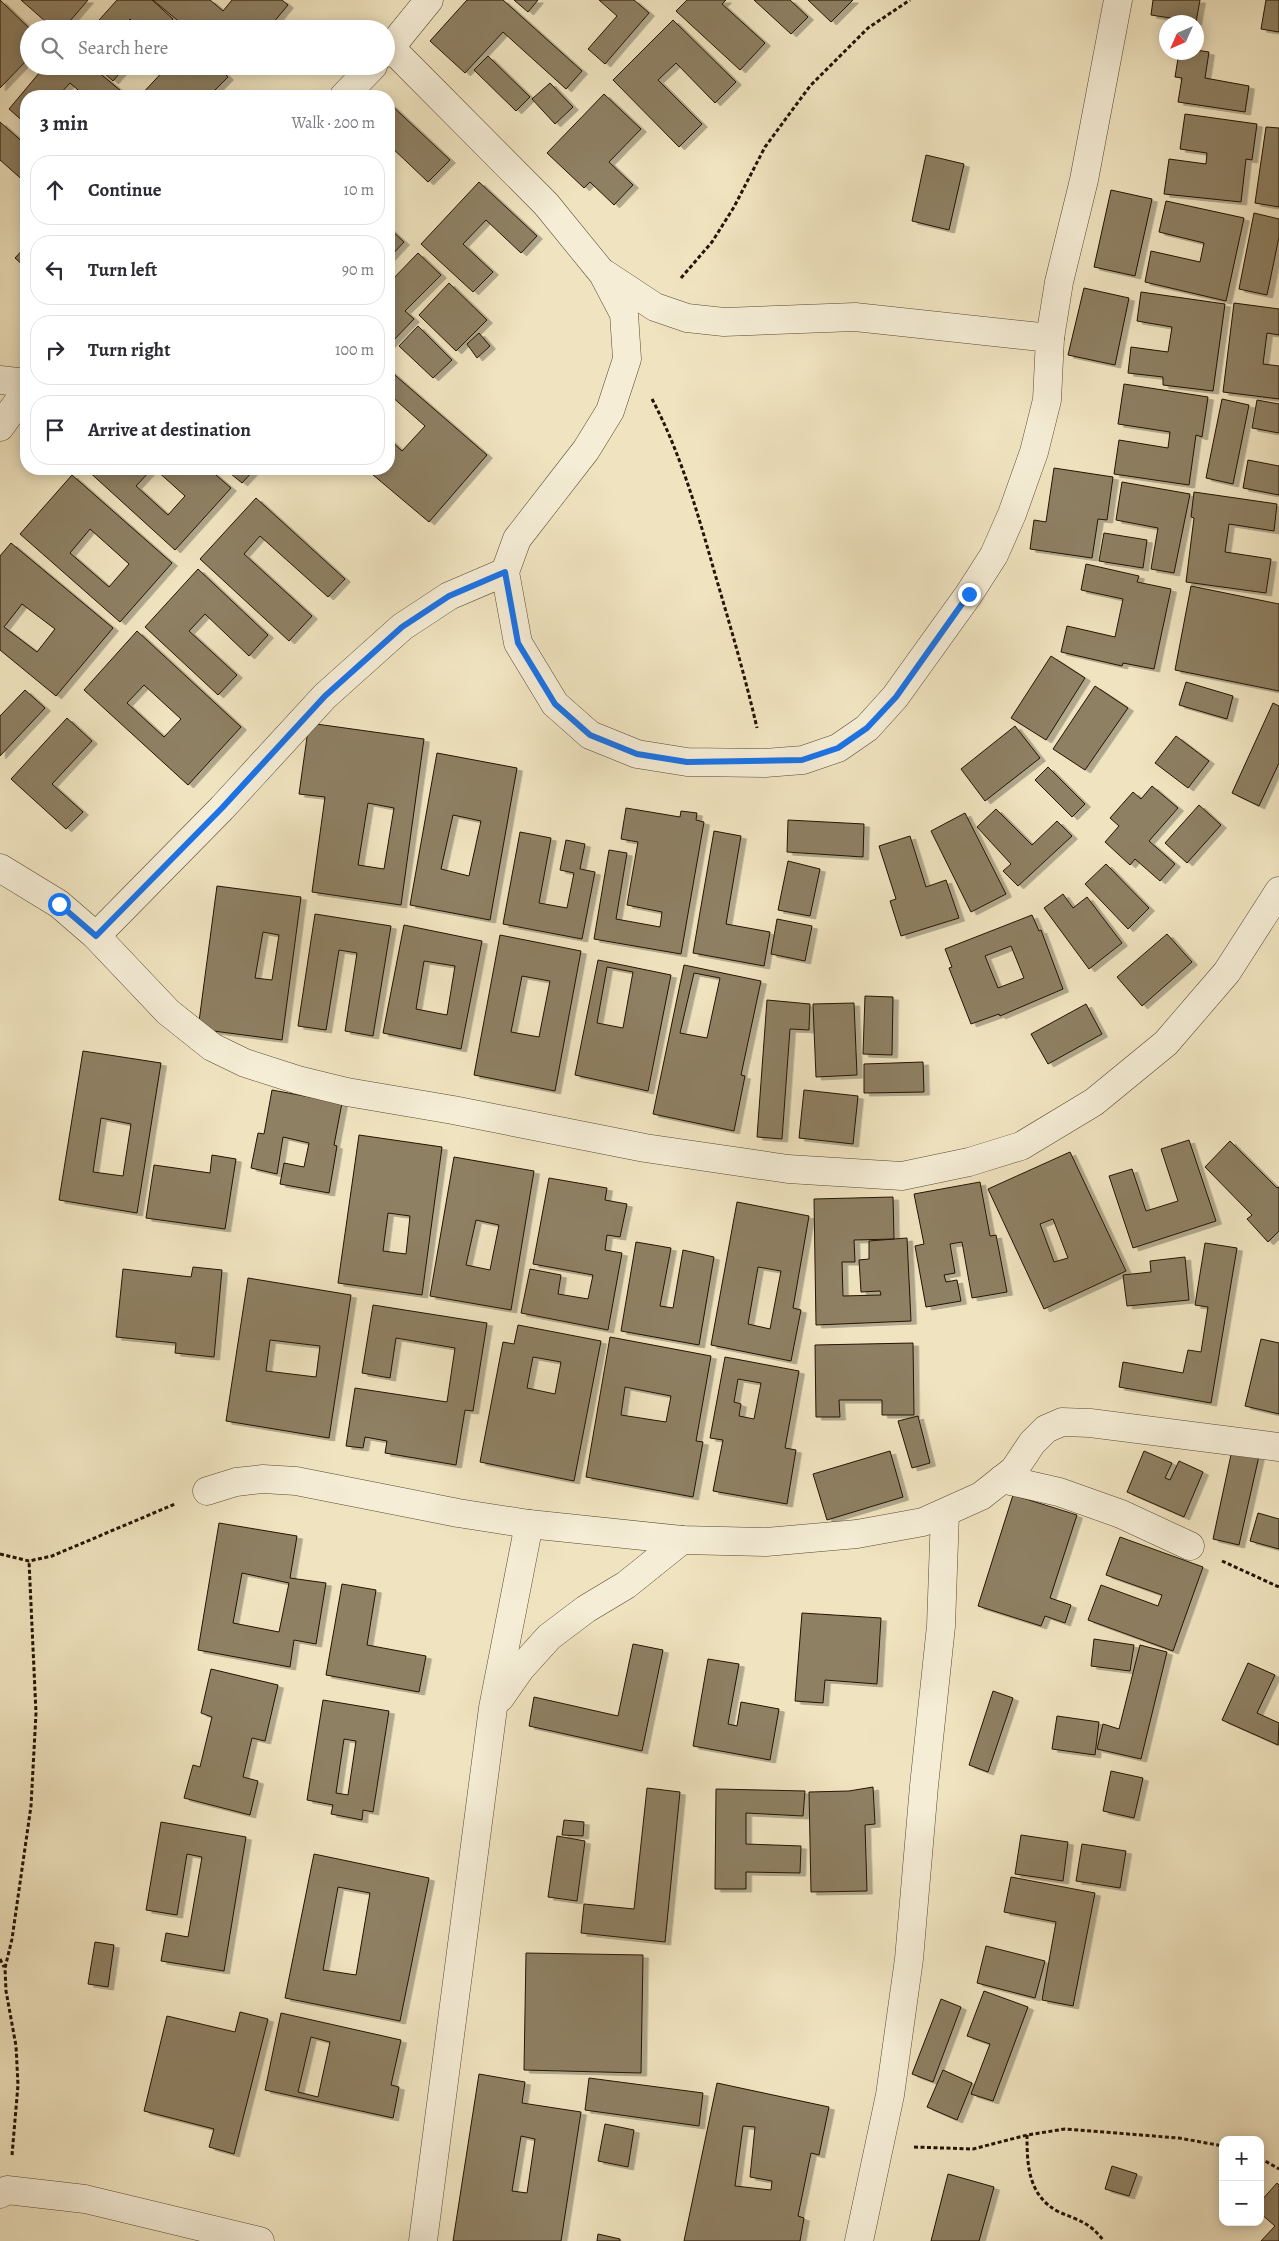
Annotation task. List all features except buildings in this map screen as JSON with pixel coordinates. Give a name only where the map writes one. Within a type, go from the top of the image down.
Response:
[{"type":"street","points":[[395,42],[429,0]]},
{"type":"street","points":[[395,66],[546,204],[603,274],[624,314],[627,359],[610,411],[586,450],[517,539],[505,572],[518,643],[555,704],[590,735],[637,754],[687,762],[802,760],[838,748],[867,728],[896,697],[969,594],[994,555],[1012,514],[1034,452],[1047,400],[1050,338],[1059,282],[1084,180],[1118,0]]},
{"type":"street","points":[[350,90],[365,75]]},
{"type":"street","points":[[603,274],[655,307],[687,318],[724,322],[855,317],[1050,338]]},
{"type":"street","points":[[0,380],[20,382]]},
{"type":"street","points":[[0,427],[20,399]]},
{"type":"street","points":[[96,936],[222,808],[325,696],[402,627],[449,596],[505,572]]},
{"type":"street","points":[[0,868],[59,904],[96,936],[126,970],[168,1012],[212,1047],[245,1063],[298,1080],[347,1092],[453,1110],[645,1148],[788,1169],[902,1176],[969,1162],[1021,1146],[1094,1102],[1166,1043],[1227,972],[1279,891]]},
{"type":"street","points":[[207,1491],[236,1482],[263,1479],[296,1481],[458,1513],[529,1524],[682,1540],[766,1542],[857,1534],[923,1522],[981,1496],[1014,1470],[1032,1443],[1046,1429],[1062,1422],[1090,1423],[1279,1447]]},
{"type":"street","points":[[1002,1479],[1059,1492],[1120,1514],[1190,1546]]},
{"type":"street","points":[[859,2241],[890,2095],[909,1959],[924,1786],[941,1626],[945,1513]]},
{"type":"street","points":[[423,2241],[493,1708],[529,1524]]},
{"type":"street","points":[[493,1708],[521,1668],[548,1637],[586,1609],[626,1585],[682,1540]]},
{"type":"street","points":[[4,2192],[85,2198],[260,2241]]},
{"type":"path","points":[[655,307],[712,242],[734,206],[765,146],[810,86],[868,28],[910,0]]},
{"type":"path","points":[[627,359],[646,388],[669,431],[699,516],[749,693],[765,762]]},
{"type":"path","points":[[0,1554],[29,1560],[52,1556],[207,1491]]},
{"type":"path","points":[[1190,1546],[1279,1587]]},
{"type":"path","points":[[4,2192],[15,2127],[18,2085],[16,2046],[6,1991],[5,1968],[12,1939],[32,1806],[36,1713],[29,1560]]},
{"type":"path","points":[[0,1959],[5,1968]]},
{"type":"path","points":[[880,2145],[973,2149],[1027,2134],[1074,2130],[1179,2138],[1219,2145]]},
{"type":"path","points":[[1027,2134],[1028,2168],[1034,2189],[1047,2204],[1059,2212],[1079,2219],[1095,2230],[1104,2241]]},
{"type":"path","points":[[1264,2160],[1279,2169]]},
{"type":"route","points":[[59,904],[96,936],[222,808],[325,696],[402,627],[449,596],[505,572],[518,643],[555,704],[590,735],[637,754],[687,762],[802,760],[838,748],[867,728],[896,697],[969,594]]}]
